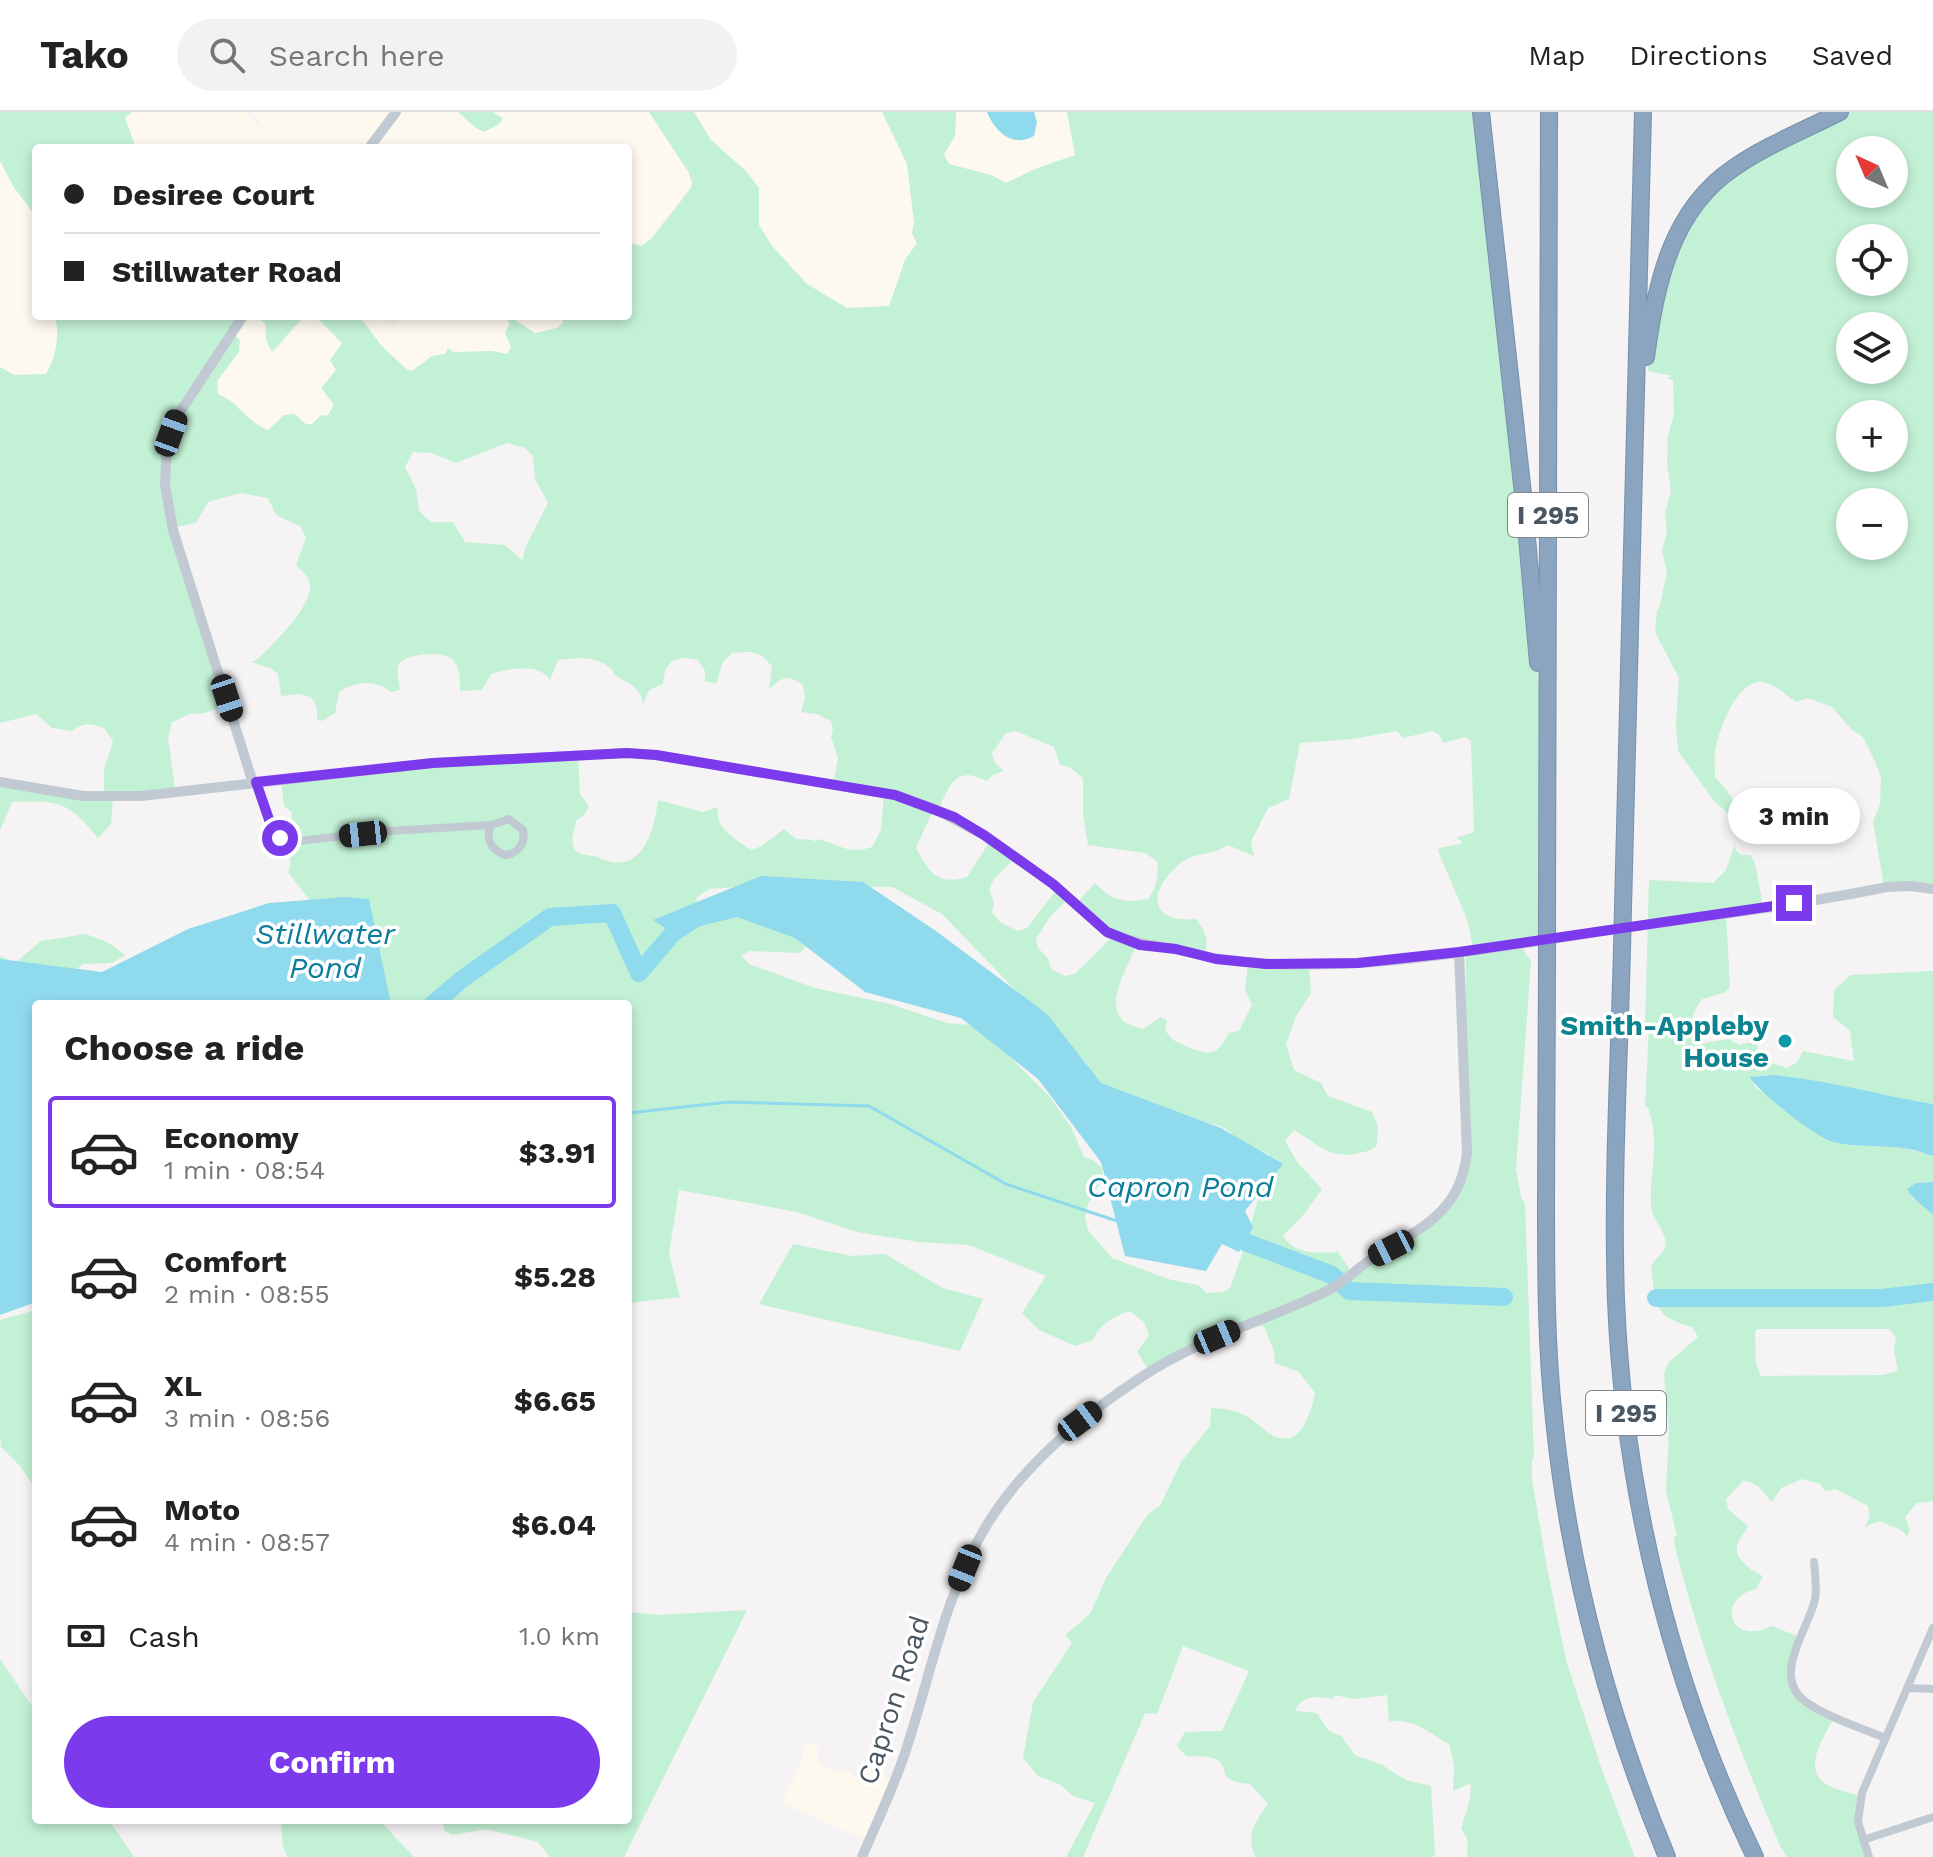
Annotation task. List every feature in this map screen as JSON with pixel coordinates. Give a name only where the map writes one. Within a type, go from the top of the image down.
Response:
[{"type":"highway","points":[[1481,112],[1524,503],[1547,777]]},
{"type":"highway","name":"I 295","points":[[1549,112],[1549,1368],[1558,1456],[1577,1569],[1594,1644],[1627,1752],[1667,1857]]},
{"type":"highway","name":"I 295","points":[[1643,112],[1615,1222],[1616,1300],[1630,1448],[1651,1559],[1681,1668],[1719,1774],[1755,1857]]},
{"type":"highway","points":[[1635,433],[1658,282],[1670,246],[1688,214],[1712,185],[1738,165],[1840,112]]},
{"type":"street","points":[[372,144],[396,112]]},
{"type":"street","points":[[240,320],[178,415],[167,447],[165,485],[173,530],[272,828],[280,838],[289,842],[388,831],[491,825],[509,819],[519,825],[525,836],[518,850],[505,855],[493,848],[488,837],[491,825]]},
{"type":"street","points":[[0,782],[99,797],[141,796],[433,763],[627,753],[656,755],[895,795],[933,808],[984,835],[1053,884],[1107,932],[1140,945],[1176,949],[1216,959],[1287,964],[1358,963],[1459,952],[1887,887],[1933,889]]},
{"type":"street","name":"Capron Road","points":[[862,1857],[906,1749],[945,1617],[965,1568],[995,1514],[1047,1453],[1080,1421],[1143,1376],[1197,1345],[1331,1289],[1433,1221],[1452,1199],[1462,1178],[1467,1152],[1459,952]]},
{"type":"street","points":[[1814,1562],[1815,1598],[1796,1648],[1792,1665],[1793,1681],[1806,1702],[1885,1738]]},
{"type":"street","points":[[1869,1857],[1858,1810],[1862,1793],[1933,1628]]},
{"type":"street","points":[[1907,1688],[1933,1689]]},
{"type":"street","points":[[1863,1840],[1933,1817]]},
{"type":"shaded area","points":[[129,112],[244,112],[268,135],[251,112],[458,112],[476,128],[502,118],[493,112],[649,112],[689,173],[692,183],[672,214],[641,246],[632,243],[632,144],[135,144],[125,118]]},
{"type":"shaded area","points":[[694,112],[882,112],[907,164],[914,223],[912,233],[917,243],[905,260],[889,306],[847,308],[807,284],[772,246],[759,225],[759,188],[746,171],[711,140]]},
{"type":"shaded area","points":[[956,112],[1067,112],[1075,155],[1035,169],[1006,184],[991,175],[949,164],[944,155],[955,136]]},
{"type":"shaded area","points":[[0,161],[32,212],[32,320],[56,320],[58,328],[54,361],[46,374],[14,375],[0,367]]},
{"type":"shaded area","points":[[240,320],[261,320],[265,323],[266,340],[275,351],[301,320],[319,320],[343,343],[331,360],[336,370],[334,405],[327,416],[321,415],[312,424],[306,425],[284,415],[268,430],[249,418],[233,401],[218,394],[217,381],[239,352],[231,333]]},
{"type":"shaded area","points":[[363,320],[389,320],[396,326],[396,320],[507,320],[510,324],[511,347],[507,354],[453,352],[432,356],[412,371],[407,370],[381,345]]},
{"type":"shaded area","points":[[515,320],[563,320],[564,323],[557,328],[535,333]]},
{"type":"shaded area","points":[[806,1743],[820,1747],[817,1763],[826,1768],[850,1773],[860,1781],[868,1770],[898,1780],[868,1841],[782,1803],[800,1765]]},
{"type":"green space","points":[[0,112],[132,112],[125,118],[135,144],[32,144],[32,212],[0,161]]},
{"type":"green space","points":[[458,112],[493,112],[503,118],[499,124],[484,132]]},
{"type":"green space","points":[[649,112],[694,112],[711,140],[746,171],[759,188],[759,225],[772,246],[807,284],[847,308],[889,306],[905,260],[917,243],[912,233],[914,223],[907,164],[882,112],[956,112],[955,136],[944,154],[949,164],[991,175],[1006,183],[1075,155],[1067,112],[1479,112],[1543,725],[1546,936],[1519,944],[1531,961],[1516,1169],[1525,1203],[1534,1457],[1532,1479],[1566,1660],[1635,1857],[1467,1857],[1468,1841],[1461,1828],[1470,1800],[1471,1783],[1453,1791],[1454,1765],[1449,1744],[1413,1724],[1389,1722],[1387,1695],[1353,1699],[1335,1695],[1333,1699],[1306,1699],[1295,1711],[1317,1713],[1328,1730],[1341,1736],[1355,1755],[1382,1765],[1406,1780],[1431,1786],[1435,1854],[1432,1857],[1256,1857],[1251,1835],[1268,1804],[1250,1784],[1231,1780],[1218,1761],[1186,1756],[1177,1746],[1185,1732],[1222,1731],[1249,1671],[1183,1646],[1157,1714],[1145,1713],[1083,1857],[1066,1857],[1095,1803],[1073,1796],[1059,1784],[1038,1776],[1023,1758],[1033,1702],[1072,1643],[1065,1635],[1090,1614],[1106,1578],[1148,1514],[1160,1506],[1181,1462],[1210,1426],[1211,1408],[1244,1415],[1283,1439],[1298,1433],[1303,1426],[1315,1393],[1299,1372],[1275,1363],[1274,1351],[1264,1327],[1259,1326],[1215,1342],[1152,1375],[1137,1352],[1149,1335],[1144,1322],[1130,1311],[1108,1321],[1093,1340],[1075,1346],[1039,1330],[1022,1313],[1046,1276],[969,1245],[919,1242],[857,1232],[797,1212],[679,1190],[669,1254],[680,1297],[632,1303],[632,1000],[386,1000],[288,872],[291,864],[280,828],[288,838],[292,816],[284,806],[281,780],[578,756],[580,794],[589,806],[576,821],[573,837],[574,848],[581,854],[611,862],[633,859],[651,832],[658,800],[703,812],[718,807],[722,827],[751,850],[762,846],[784,829],[796,839],[814,840],[812,844],[818,839],[851,850],[872,847],[881,830],[884,794],[833,785],[838,758],[831,737],[831,721],[817,714],[801,712],[805,698],[803,685],[793,679],[785,678],[769,690],[772,667],[759,655],[732,653],[723,662],[716,684],[705,681],[705,671],[698,660],[684,658],[673,661],[666,669],[663,684],[649,690],[643,705],[635,687],[592,659],[558,660],[550,680],[538,671],[514,669],[491,674],[482,690],[460,691],[459,671],[449,657],[434,654],[409,657],[399,664],[400,690],[391,692],[372,683],[352,686],[339,692],[335,713],[322,721],[317,719],[317,707],[311,697],[299,694],[281,696],[278,674],[251,662],[283,634],[307,600],[309,580],[296,565],[306,538],[300,526],[276,515],[268,498],[240,493],[208,502],[196,523],[173,528],[227,705],[172,722],[168,738],[175,788],[113,797],[111,824],[98,838],[70,810],[61,805],[41,802],[12,802],[0,830],[0,782],[104,795],[104,770],[113,741],[104,728],[88,725],[72,731],[52,728],[36,714],[0,723],[0,367],[14,375],[46,374],[56,346],[56,320],[240,320],[232,333],[240,340],[239,352],[217,381],[218,394],[268,430],[284,415],[294,414],[306,424],[312,424],[321,415],[327,416],[334,405],[321,388],[336,370],[330,360],[342,343],[319,320],[362,320],[381,345],[407,370],[412,371],[432,356],[445,354],[448,348],[453,352],[492,351],[507,354],[511,347],[505,333],[510,324],[507,320],[515,320],[535,333],[557,328],[563,320],[632,320],[632,243],[641,246],[652,238],[692,183],[689,173]],"holes":[[[507,443],[525,448],[533,456],[535,479],[548,503],[522,560],[505,545],[465,542],[453,522],[431,522],[419,511],[416,489],[405,467],[413,452],[432,453],[456,463]],[[1016,731],[1054,747],[1060,765],[1069,767],[1083,778],[1083,813],[1088,845],[1145,853],[1157,861],[1157,881],[1148,899],[1119,899],[1095,883],[1077,903],[1113,936],[1075,974],[1065,976],[1052,970],[1036,939],[1050,917],[1069,898],[1057,889],[1027,928],[1018,931],[1000,922],[992,912],[994,903],[989,889],[994,879],[1014,859],[990,841],[967,877],[948,880],[935,875],[916,848],[934,808],[939,808],[956,779],[968,775],[987,781],[1004,771],[994,762],[992,753],[1006,733]],[[1397,731],[1403,738],[1433,731],[1443,743],[1465,737],[1471,741],[1474,832],[1456,838],[1463,842],[1460,844],[1439,848],[1438,851],[1467,919],[1473,946],[1466,954],[1464,1166],[1450,1199],[1407,1237],[1351,1271],[1338,1252],[1300,1250],[1283,1236],[1322,1189],[1298,1163],[1285,1141],[1294,1130],[1336,1154],[1364,1152],[1377,1145],[1378,1126],[1372,1112],[1328,1096],[1321,1083],[1294,1070],[1286,1044],[1296,1016],[1311,993],[1309,964],[1248,963],[1245,990],[1252,1005],[1239,1031],[1229,1033],[1220,1047],[1211,1052],[1201,1052],[1174,1040],[1165,1030],[1167,1020],[1160,1017],[1143,1029],[1129,1024],[1119,1015],[1116,1006],[1120,985],[1136,945],[1204,955],[1206,936],[1196,919],[1172,917],[1160,909],[1158,894],[1161,886],[1178,865],[1191,857],[1228,845],[1254,856],[1251,842],[1268,808],[1289,799],[1300,743],[1352,739]],[[748,886],[892,887],[942,914],[1086,1063],[1115,1118],[1200,1120],[1225,1128],[1242,1142],[1270,1155],[1230,1288],[1224,1292],[1207,1293],[1198,1285],[1168,1279],[1112,1258],[1088,1230],[1085,1217],[1088,1204],[1103,1178],[1102,1168],[1084,1157],[1071,1127],[1049,1096],[984,1031],[971,1025],[947,1023],[890,1004],[815,988],[749,964],[741,956],[749,951],[800,953],[810,942],[699,905],[696,898],[709,889]]]},
{"type":"green space","points":[[1849,112],[1933,112],[1933,889],[1884,886],[1873,822],[1880,804],[1881,777],[1863,737],[1852,730],[1832,707],[1808,698],[1796,702],[1763,682],[1745,688],[1737,697],[1715,751],[1715,777],[1731,796],[1735,820],[1714,801],[1678,751],[1679,678],[1655,632],[1657,610],[1667,573],[1662,550],[1667,532],[1665,513],[1671,492],[1667,463],[1668,436],[1674,414],[1673,381],[1667,378],[1673,376],[1648,371],[1670,250],[1728,173]]},
{"type":"green space","points":[[261,320],[300,320],[272,352],[266,340],[265,323]]},
{"type":"green space","points":[[1735,844],[1736,851],[1741,855],[1750,855],[1755,863],[1763,906],[1726,913],[1730,988],[1702,999],[1692,1017],[1695,1037],[1704,1043],[1729,1039],[1739,1045],[1757,1041],[1762,1057],[1787,1068],[1797,1062],[1803,1051],[1854,1061],[1850,1031],[1833,1017],[1834,990],[1851,975],[1933,971],[1933,1104],[1773,1075],[1749,1078],[1757,1089],[1793,1117],[1933,1156],[1933,1182],[1916,1183],[1912,1198],[1933,1215],[1933,1501],[1917,1503],[1905,1517],[1910,1530],[1907,1536],[1901,1530],[1879,1521],[1865,1527],[1870,1516],[1868,1506],[1836,1489],[1825,1491],[1820,1484],[1802,1479],[1781,1488],[1772,1502],[1748,1481],[1743,1481],[1726,1499],[1728,1509],[1748,1526],[1737,1546],[1738,1556],[1763,1576],[1756,1589],[1743,1594],[1735,1602],[1732,1619],[1745,1630],[1757,1631],[1772,1626],[1797,1636],[1791,1667],[1800,1696],[1834,1717],[1818,1750],[1817,1775],[1831,1787],[1859,1796],[1857,1811],[1868,1857],[1787,1857],[1780,1846],[1735,1735],[1696,1623],[1675,1547],[1674,1536],[1677,1536],[1666,1491],[1669,1429],[1664,1373],[1669,1362],[1698,1337],[1692,1327],[1669,1318],[1658,1307],[1651,1267],[1664,1250],[1666,1242],[1651,1206],[1654,1133],[1645,1106],[1649,1028],[1645,1027],[1649,880],[1713,883],[1726,870]],"holes":[[[1758,1329],[1890,1329],[1896,1338],[1894,1350],[1898,1371],[1883,1375],[1761,1376],[1756,1364],[1755,1331]]]},
{"type":"green space","points":[[86,934],[109,943],[125,955],[112,963],[83,964],[65,978],[0,976],[0,956],[15,963],[41,941]]},
{"type":"green space","points":[[793,1244],[852,1256],[885,1254],[943,1288],[983,1299],[960,1351],[759,1304]]},
{"type":"green space","points":[[32,1311],[32,1483],[1,1447],[0,1320]]},
{"type":"green space","points":[[747,1610],[624,1857],[550,1857],[538,1842],[486,1829],[452,1835],[445,1831],[443,1824],[632,1824],[632,1612],[657,1615]]},
{"type":"green space","points":[[0,1659],[32,1706],[32,1824],[112,1824],[134,1857],[0,1857]]},
{"type":"green space","points":[[281,1824],[383,1824],[414,1857],[288,1857]]},
{"type":"water","points":[[987,112],[1034,112],[1037,122],[1034,136],[1019,140],[1006,136],[995,126]]},
{"type":"water","name":"Capron Pond","points":[[761,876],[863,882],[936,931],[1047,1014],[1101,1083],[1221,1128],[1283,1164],[1245,1211],[1253,1227],[1239,1252],[1222,1244],[1206,1271],[1125,1256],[1101,1162],[1038,1079],[961,1018],[865,992],[795,938],[737,917],[673,933],[653,920]]},
{"type":"water","name":"Stillwater Pond","points":[[345,897],[369,899],[390,1000],[32,1000],[32,1303],[0,1315],[0,959],[102,972],[188,929],[269,903]]},
{"type":"water","points":[[1773,1075],[1933,1104],[1933,1156],[1909,1149],[1842,1144],[1825,1138],[1788,1114],[1749,1077]]},
{"type":"water","points":[[1933,1182],[1933,1215],[1907,1189],[1916,1183]]},
{"type":"waterway","points":[[438,1000],[550,917],[612,913],[639,973],[673,933],[693,920]]},
{"type":"waterway","points":[[632,1113],[729,1102],[869,1106],[1006,1184],[1117,1221]]},
{"type":"waterway","points":[[1226,1228],[1245,1242],[1332,1275],[1349,1291],[1504,1297]]},
{"type":"waterway","points":[[1656,1298],[1882,1298],[1933,1292]]},
{"type":"place","name":"Smith-Appleby House","points":[[1785,1041]]},
{"type":"route","points":[[280,838],[272,828],[256,782],[433,763],[627,753],[656,755],[908,799],[954,817],[984,835],[1053,884],[1107,932],[1140,945],[1176,949],[1216,959],[1298,965],[1358,963],[1459,952],[1794,903]]}]
